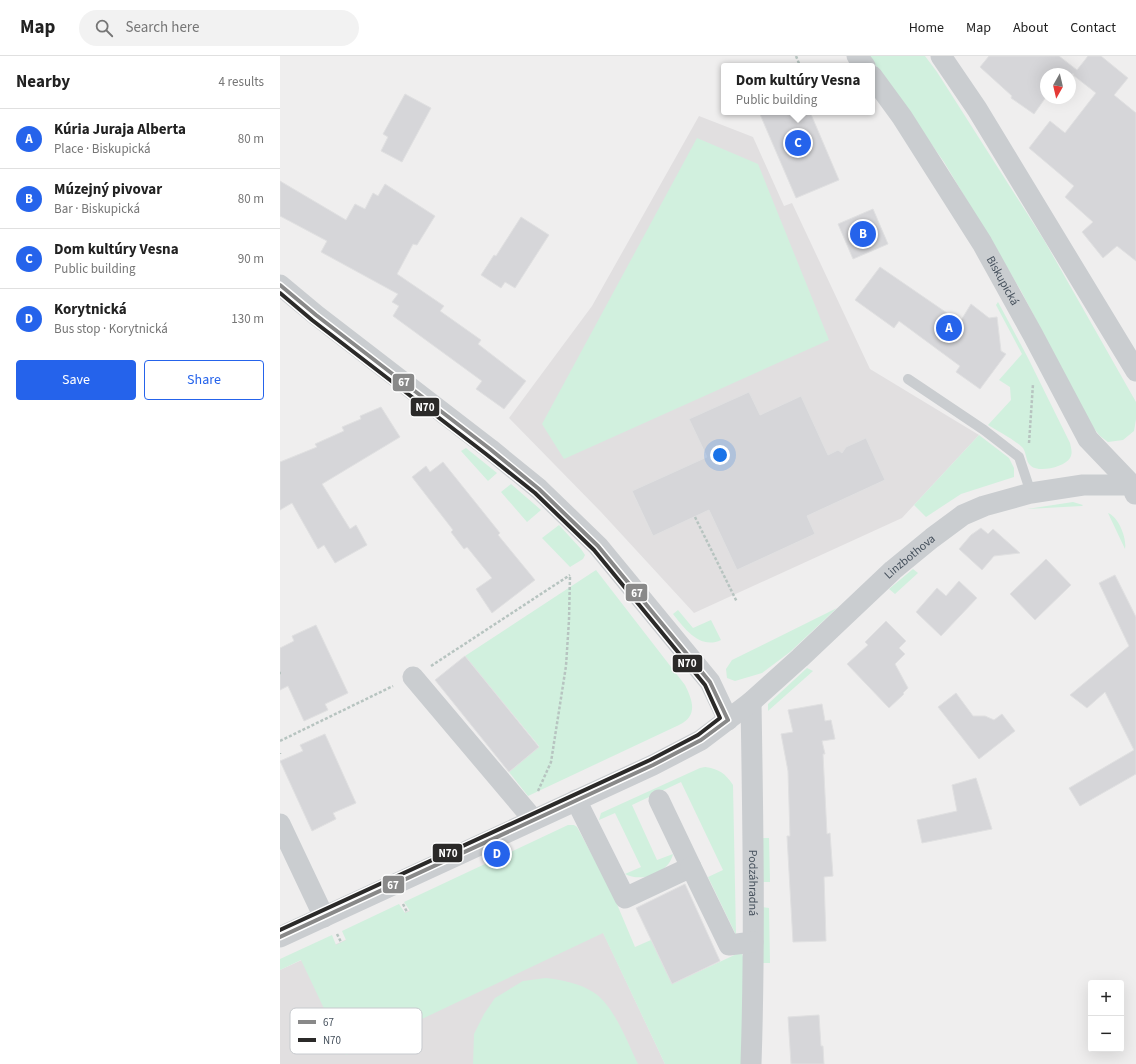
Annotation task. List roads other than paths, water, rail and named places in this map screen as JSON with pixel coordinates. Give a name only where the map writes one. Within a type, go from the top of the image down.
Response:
[{"type":"street","points":[[941,56],[977,109],[1136,371]]},
{"type":"street","name":"Biskupická","points":[[875,80],[902,117],[982,243],[1088,439],[1135,485]]},
{"type":"street","points":[[280,285],[316,315],[490,448],[539,488],[598,546],[710,682],[728,720]]},
{"type":"street","name":"Linzbothova","points":[[280,937],[533,819],[653,765],[694,743],[751,702],[894,570],[962,515],[1029,486],[1135,485]]},
{"type":"street","points":[[413,677],[533,819]]},
{"type":"street","name":"Podzáhradná","points":[[751,702],[753,841],[751,1064]]},
{"type":"street","points":[[576,800],[625,898],[691,867]]},
{"type":"street","points":[[659,800],[729,945],[753,942]]},
{"type":"street","points":[[280,824],[324,917]]},
{"type":"lane","points":[[908,379],[984,430],[1019,457],[1029,486]]},
{"type":"place","name":"Dom kultúry Vesna","points":[[798,143]]},
{"type":"place","name":"Múzejný pivovar","points":[[863,234]]},
{"type":"place","name":"Kúria Juraja Alberta","points":[[949,328]]},
{"type":"place","name":"Korytnická","points":[[497,854]]}]
